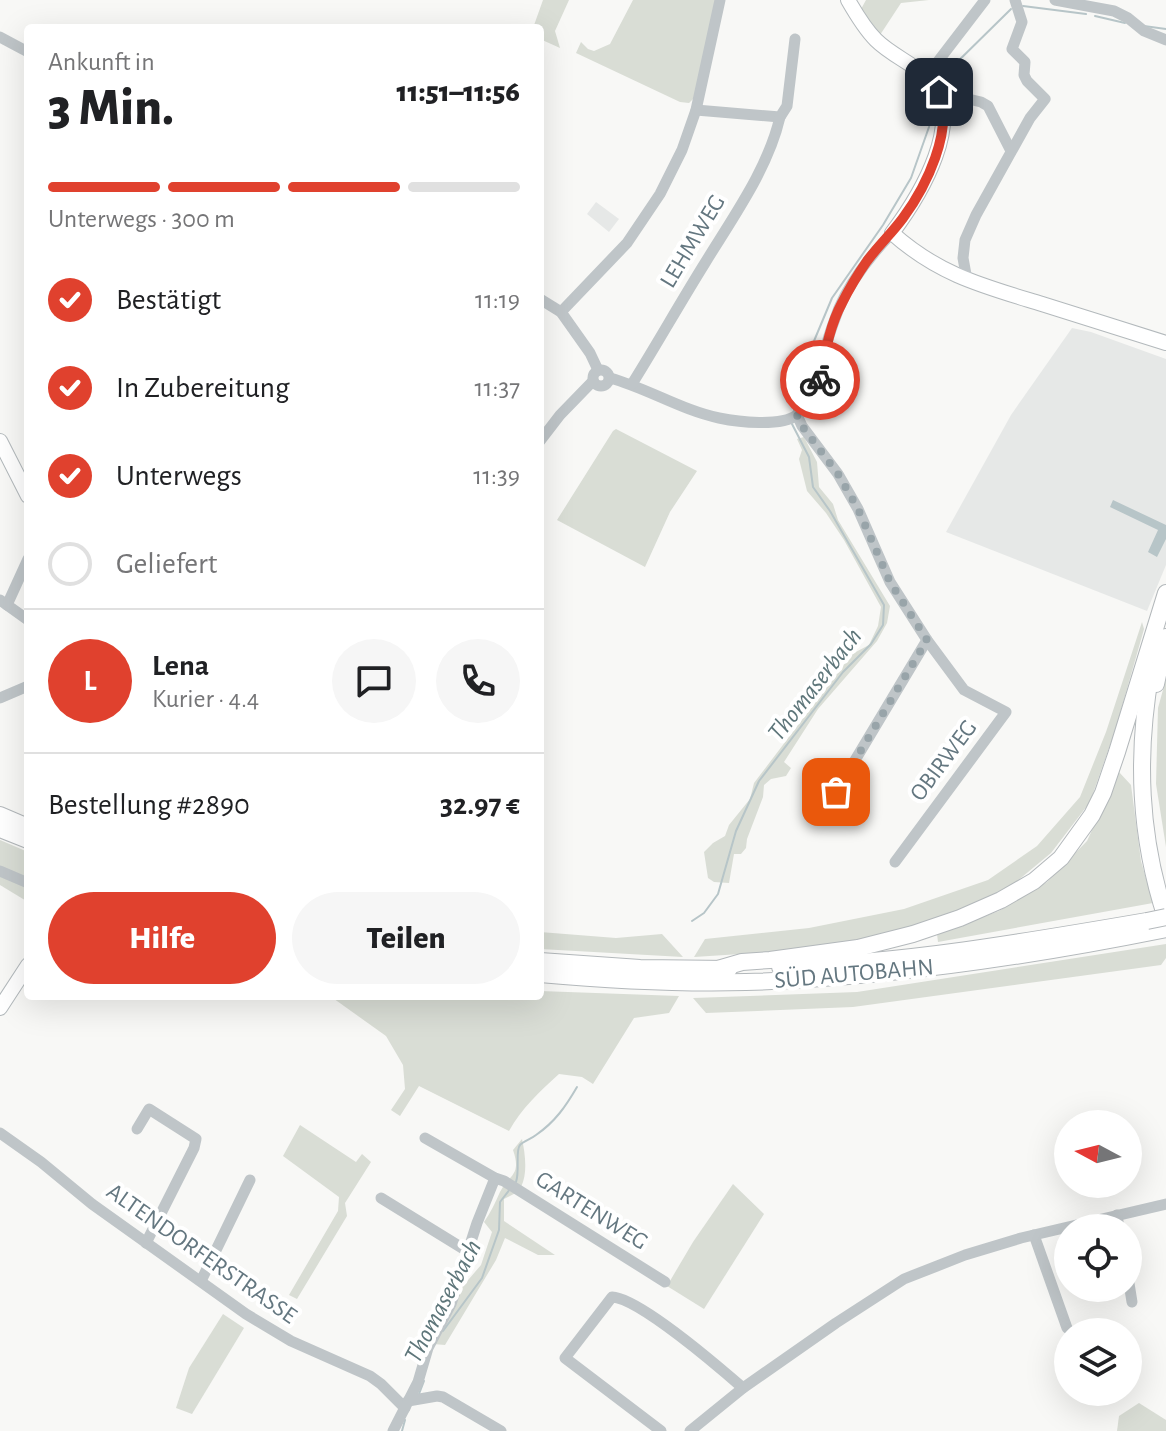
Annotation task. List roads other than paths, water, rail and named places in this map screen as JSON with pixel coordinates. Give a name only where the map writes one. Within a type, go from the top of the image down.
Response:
[{"type":"highway","points":[[718,969],[742,962],[858,948],[925,930],[1001,900],[1034,881],[1061,858],[1092,815],[1103,793],[1166,593]]},
{"type":"highway","points":[[1166,607],[1153,654],[1141,764],[1148,849],[1166,917]]},
{"type":"highway","points":[[1166,637],[1154,696],[1150,739],[1157,853],[1166,888]]},
{"type":"highway","points":[[0,815],[24,825]]},
{"type":"highway","points":[[0,829],[24,838]]},
{"type":"highway","name":"SÜD AUTOBAHN","points":[[544,974],[638,981],[743,982],[896,972],[1003,958],[1155,927],[1166,917]]},
{"type":"highway","name":"SÜD AUTOBAHN","points":[[544,961],[640,968],[816,966],[898,959],[1155,927]]},
{"type":"main road","points":[[848,0],[878,42],[926,77],[943,101],[940,141],[934,160],[913,203],[892,233],[933,264],[967,280],[1166,343]]},
{"type":"main road","points":[[0,441],[24,488]]},
{"type":"main road","points":[[0,1008],[24,971]]},
{"type":"street","points":[[561,312],[627,243],[660,194],[682,150],[696,110],[720,0]]},
{"type":"street","points":[[926,77],[985,0]]},
{"type":"street","points":[[967,280],[963,258],[965,240],[1011,151],[1045,99],[1027,81],[1025,62],[1012,49],[1022,22],[1015,0]]},
{"type":"street","points":[[1055,0],[1114,11],[1144,31],[1166,40]]},
{"type":"street","points":[[0,37],[24,50]]},
{"type":"street","name":"LEHMWEG","points":[[632,384],[767,154],[787,106],[795,39]]},
{"type":"street","points":[[939,92],[988,106],[1011,151]]},
{"type":"street","points":[[696,110],[780,117]]},
{"type":"street","points":[[544,436],[596,375],[606,370],[610,378],[718,418],[758,422],[797,415],[811,400],[820,380],[826,344],[840,306],[865,263],[892,233]]},
{"type":"street","points":[[544,301],[561,312],[590,353],[596,375]]},
{"type":"street","name":"OBIRWEG","points":[[797,415],[838,474],[858,509],[890,582],[927,640],[964,690],[1006,712],[895,862]]},
{"type":"street","points":[[24,566],[4,602],[24,617]]},
{"type":"street","points":[[836,792],[927,640]]},
{"type":"street","points":[[0,698],[24,688]]},
{"type":"street","points":[[0,871],[24,881]]},
{"type":"street","points":[[137,1129],[149,1109],[196,1139],[146,1243]]},
{"type":"street","name":"ALTENDORFERSTRASSE","points":[[0,1133],[246,1314],[309,1350],[370,1376],[411,1402]]},
{"type":"street","name":"GARTENWEG","points":[[425,1138],[504,1181],[665,1282]]},
{"type":"street","points":[[393,1431],[411,1402],[428,1348],[451,1304],[495,1178]]},
{"type":"street","points":[[201,1281],[250,1180]]},
{"type":"street","points":[[381,1198],[467,1251]]},
{"type":"street","points":[[1121,1214],[1166,1204]]},
{"type":"street","points":[[690,1431],[743,1388],[904,1279],[965,1255],[1054,1230]]},
{"type":"street","points":[[1034,1235],[1063,1318]]},
{"type":"street","points":[[661,1431],[565,1358],[612,1297],[622,1297],[638,1307],[743,1388]]},
{"type":"street","points":[[411,1402],[443,1397],[501,1431]]},
{"type":"waterway","name":"Thomaserbach","points":[[1023,6],[1086,14]]},
{"type":"waterway","name":"Thomaserbach","points":[[945,74],[1011,9]]},
{"type":"waterway","name":"Thomaserbach","points":[[1095,16],[1125,23]]},
{"type":"waterway","name":"Thomaserbach","points":[[1144,26],[1166,29]]},
{"type":"waterway","name":"Thomaserbach","points":[[794,410],[809,368],[814,341],[832,298],[883,225],[911,178],[929,127],[933,101]]},
{"type":"waterway","name":"Thomaserbach","points":[[692,921],[704,913],[718,894],[736,831],[759,781],[843,672],[871,644],[883,625],[884,605],[813,487],[809,457],[792,424]]},
{"type":"waterway","name":"Thomaserbach","points":[[516,1182],[520,1145],[554,1119],[577,1087]]},
{"type":"waterway","name":"Thomaserbach","points":[[443,1331],[482,1278],[499,1230],[500,1202],[510,1189]]},
{"type":"waterway","name":"Thomaserbach","points":[[419,1394],[424,1381]]},
{"type":"waterway","name":"Thomaserbach","points":[[402,1431],[405,1420]]}]
